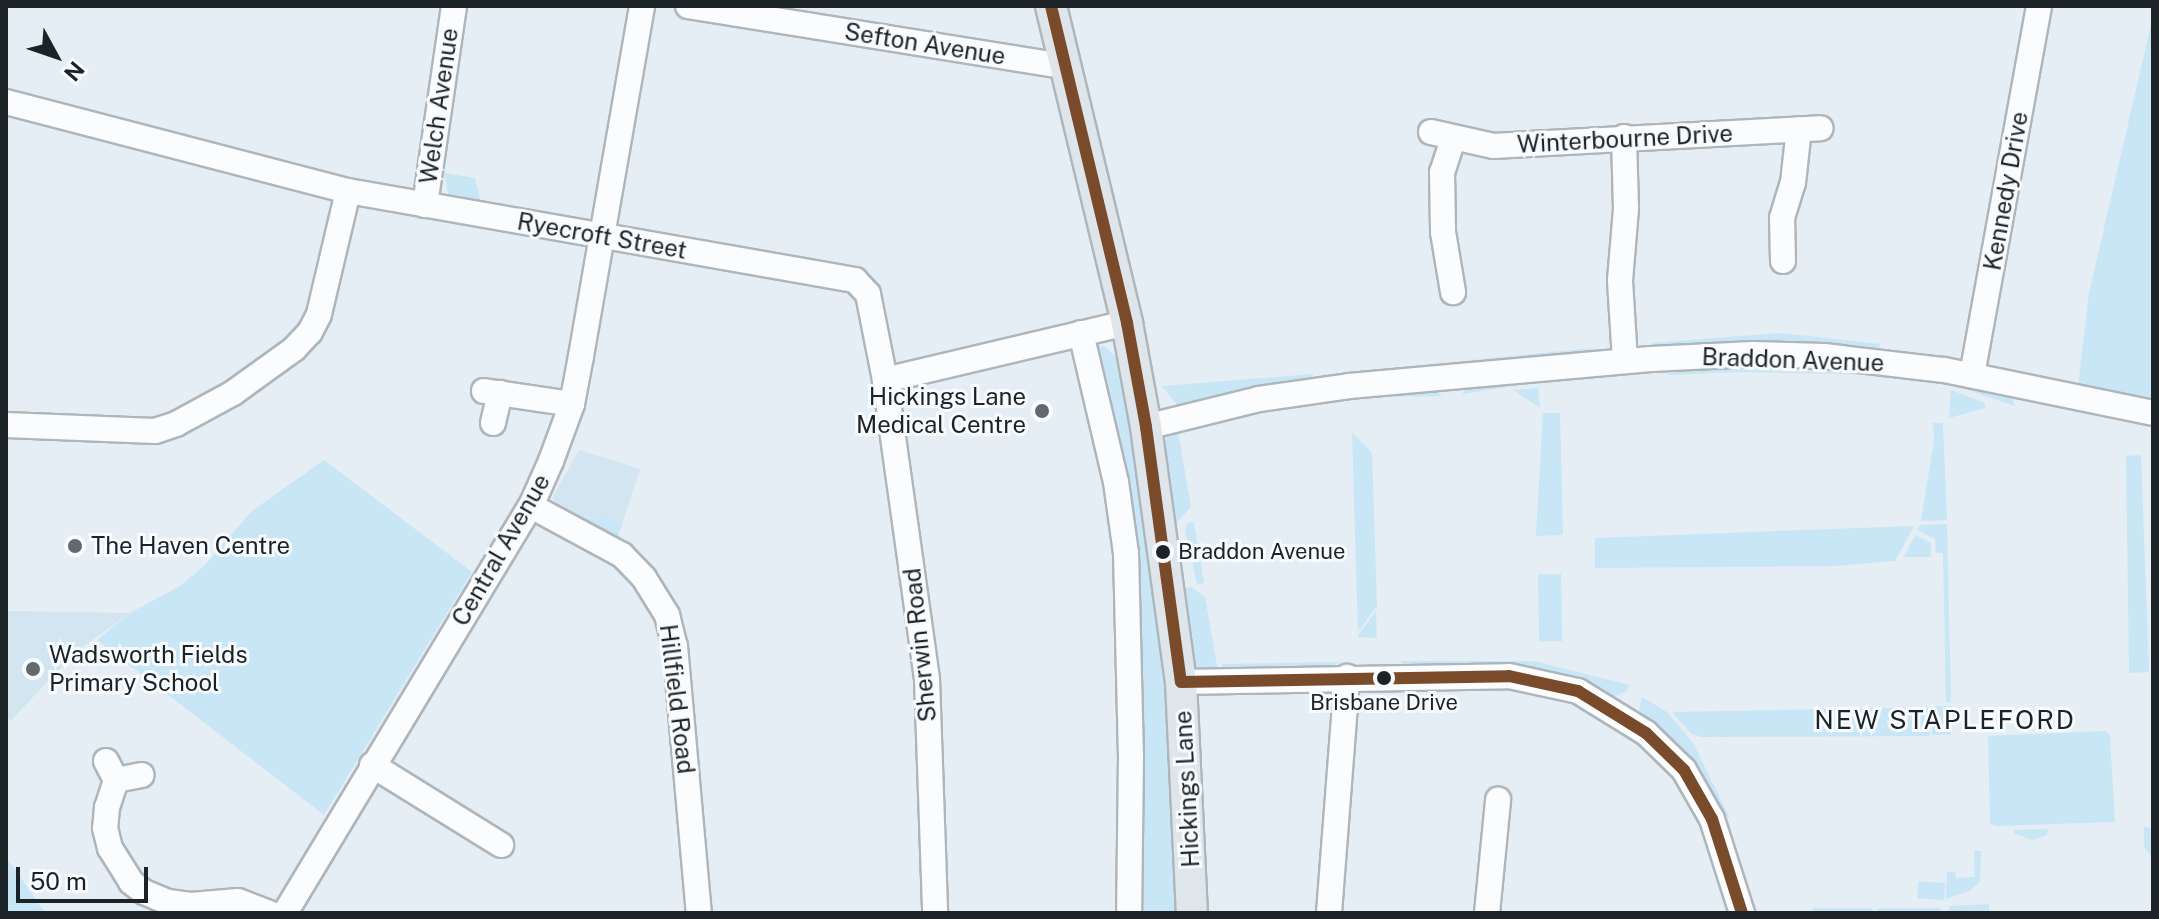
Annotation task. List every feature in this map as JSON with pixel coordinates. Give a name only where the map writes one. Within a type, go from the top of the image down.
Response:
[{"type":"main road","name":"Hickings Lane","points":[[1051,6],[1127,323],[1146,427],[1181,682],[1192,913]]},
{"type":"street","name":"Welch Avenue","points":[[425,205],[454,6]]},
{"type":"street","name":"Central Avenue","points":[[285,913],[531,506],[572,404],[604,236],[642,6]]},
{"type":"street","name":"Sefton Avenue","points":[[688,6],[1067,67]]},
{"type":"street","name":"Kennedy Drive","points":[[1972,375],[2039,6]]},
{"type":"street","name":"Ryecroft Street","points":[[6,102],[348,191],[855,280],[868,294],[885,380]]},
{"type":"street","name":"Winterbourne Drive","points":[[1453,292],[1457,261],[1443,232],[1442,136],[1493,146],[1810,129],[1782,218],[1783,261]]},
{"type":"street","points":[[1624,137],[1626,209],[1620,281],[1625,361]]},
{"type":"street","points":[[6,425],[155,431],[176,424],[233,393],[294,349],[310,332],[319,314],[348,191]]},
{"type":"street","points":[[885,380],[1127,323]]},
{"type":"street","points":[[1081,333],[1116,482],[1126,553],[1131,757],[1129,913]]},
{"type":"street","name":"Braddon Avenue","points":[[1146,427],[1301,392],[1625,361],[1753,354],[1809,356],[1972,375],[2153,413]]},
{"type":"street","name":"Sherwin Road","points":[[885,380],[927,679],[935,913]]},
{"type":"street","points":[[493,423],[492,392],[572,404]]},
{"type":"street","name":"Hillfield Road","points":[[531,506],[622,555],[644,578],[667,615],[675,646],[699,913]]},
{"type":"street","points":[[1181,682],[1509,676],[1560,685],[1612,709],[1646,733],[1684,770],[1712,819],[1742,913]]},
{"type":"street","points":[[1329,913],[1347,677]]},
{"type":"street","points":[[372,765],[501,845]]},
{"type":"street","points":[[142,775],[111,770],[107,807],[105,828],[110,848],[131,882],[144,892],[168,902],[191,905],[238,901],[270,913]]},
{"type":"street","points":[[1487,913],[1502,878],[1498,800]]},
{"type":"shaded area","points":[[2153,16],[2153,404],[2078,386],[2089,293]]},
{"type":"shaded area","points":[[444,173],[475,178],[481,203],[449,197]]},
{"type":"shaded area","points":[[1780,333],[1880,344],[1878,354],[1654,350],[1652,343]]},
{"type":"shaded area","points":[[1093,345],[1106,347],[1120,362],[1136,440],[1169,697],[1182,913],[1137,913],[1138,652]]},
{"type":"shaded area","points":[[1593,348],[1593,356],[1325,380],[1321,375]]},
{"type":"shaded area","points":[[1809,363],[1888,375],[1742,372],[1668,375],[1672,367]]},
{"type":"shaded area","points":[[1313,374],[1312,381],[1179,407],[1162,386]]},
{"type":"shaded area","points":[[1954,380],[2011,395],[2015,406],[1953,385]]},
{"type":"shaded area","points":[[1470,383],[1526,384],[1462,394]]},
{"type":"shaded area","points":[[1538,388],[1540,408],[1513,390]]},
{"type":"shaded area","points":[[1433,389],[1442,396],[1381,397],[1382,395]]},
{"type":"shaded area","points":[[1951,390],[1985,403],[1985,408],[1949,418]]},
{"type":"shaded area","points":[[1543,413],[1560,413],[1563,535],[1536,536]]},
{"type":"shaded area","points":[[1933,423],[1943,423],[1947,520],[1921,521],[1934,440]]},
{"type":"shaded area","points":[[1178,431],[1191,507],[1176,523],[1164,472],[1163,444],[1167,437]]},
{"type":"shaded area","points":[[1352,432],[1372,453],[1377,606],[1358,632]]},
{"type":"shaded area","points":[[579,450],[640,469],[618,536],[556,507],[553,496]]},
{"type":"shaded area","points":[[2141,455],[2149,672],[2129,673],[2126,456]]},
{"type":"shaded area","points":[[324,460],[472,572],[324,815],[97,640],[130,613],[180,586],[204,566],[252,511]]},
{"type":"shaded area","points":[[576,514],[597,522],[600,517],[622,524],[618,536],[614,539],[574,519]]},
{"type":"shaded area","points":[[1194,522],[1204,583],[1197,584],[1185,531],[1188,523]]},
{"type":"shaded area","points":[[1947,524],[1951,702],[1946,702],[1943,553],[1936,553],[1935,539],[1917,530],[1920,525]]},
{"type":"shaded area","points":[[1914,526],[1895,561],[1832,566],[1595,568],[1595,538]]},
{"type":"shaded area","points":[[1915,535],[1931,543],[1931,557],[1904,557]]},
{"type":"shaded area","points":[[1538,574],[1561,574],[1562,641],[1539,641]]},
{"type":"shaded area","points":[[1191,587],[1205,597],[1218,671],[1201,671],[1189,660],[1183,589]]},
{"type":"shaded area","name":"Wadsworth Fields Primary School","points":[[6,611],[130,613],[78,650],[11,720],[6,717]]},
{"type":"shaded area","points":[[1376,611],[1377,638],[1358,637],[1358,635]]},
{"type":"shaded area","points":[[1400,661],[1534,661],[1629,685],[1627,691],[1613,697],[1531,668],[1405,667]]},
{"type":"shaded area","points":[[1340,662],[1325,669],[1222,670],[1222,664]]},
{"type":"shaded area","points":[[1642,697],[1667,712],[1693,743],[1730,818],[1723,814],[1679,744],[1639,710]]},
{"type":"shaded area","points":[[1932,706],[1951,706],[1951,735],[1932,735]]},
{"type":"shaded area","points":[[1929,707],[1930,736],[1701,737],[1692,734],[1672,712]]},
{"type":"shaded area","points":[[2106,731],[2110,736],[2115,822],[1995,826],[1990,823],[1988,736]]},
{"type":"shaded area","points":[[2144,826],[2153,830],[2153,859],[2144,847]]},
{"type":"shaded area","points":[[2048,829],[2047,835],[2032,840],[2014,833],[2014,830]]},
{"type":"shaded area","points":[[1974,851],[1981,851],[1980,882],[1969,891],[1946,899],[1947,872],[1955,872],[1956,878],[1975,877]]},
{"type":"shaded area","points":[[6,857],[28,888],[45,913],[6,913]]},
{"type":"shaded area","points":[[1918,882],[1945,883],[1944,900],[1917,899]]},
{"type":"shaded area","points":[[1989,904],[1989,913],[1949,913],[1949,906]]},
{"type":"shaded area","points":[[1812,908],[1873,908],[1869,913],[1817,913]]},
{"type":"shaded area","points":[[1878,908],[1940,908],[1940,913],[1878,913]]},
{"type":"transit line","points":[[1051,6],[1127,323],[1146,427],[1181,682],[1509,676],[1578,691],[1646,733],[1684,770],[1712,819],[1742,913]]},
{"type":"place","name":"Hickings Lane Medical Centre","points":[[1042,411]]},
{"type":"place","name":"The Haven Centre","points":[[75,546]]},
{"type":"place","name":"Braddon Avenue","points":[[1163,552]]},
{"type":"place","name":"Wadsworth Fields Primary School","points":[[33,669]]},
{"type":"place","name":"Brisbane Drive","points":[[1384,678]]},
{"type":"district","name":"NEW STAPLEFORD","points":[[1945,720]]}]
